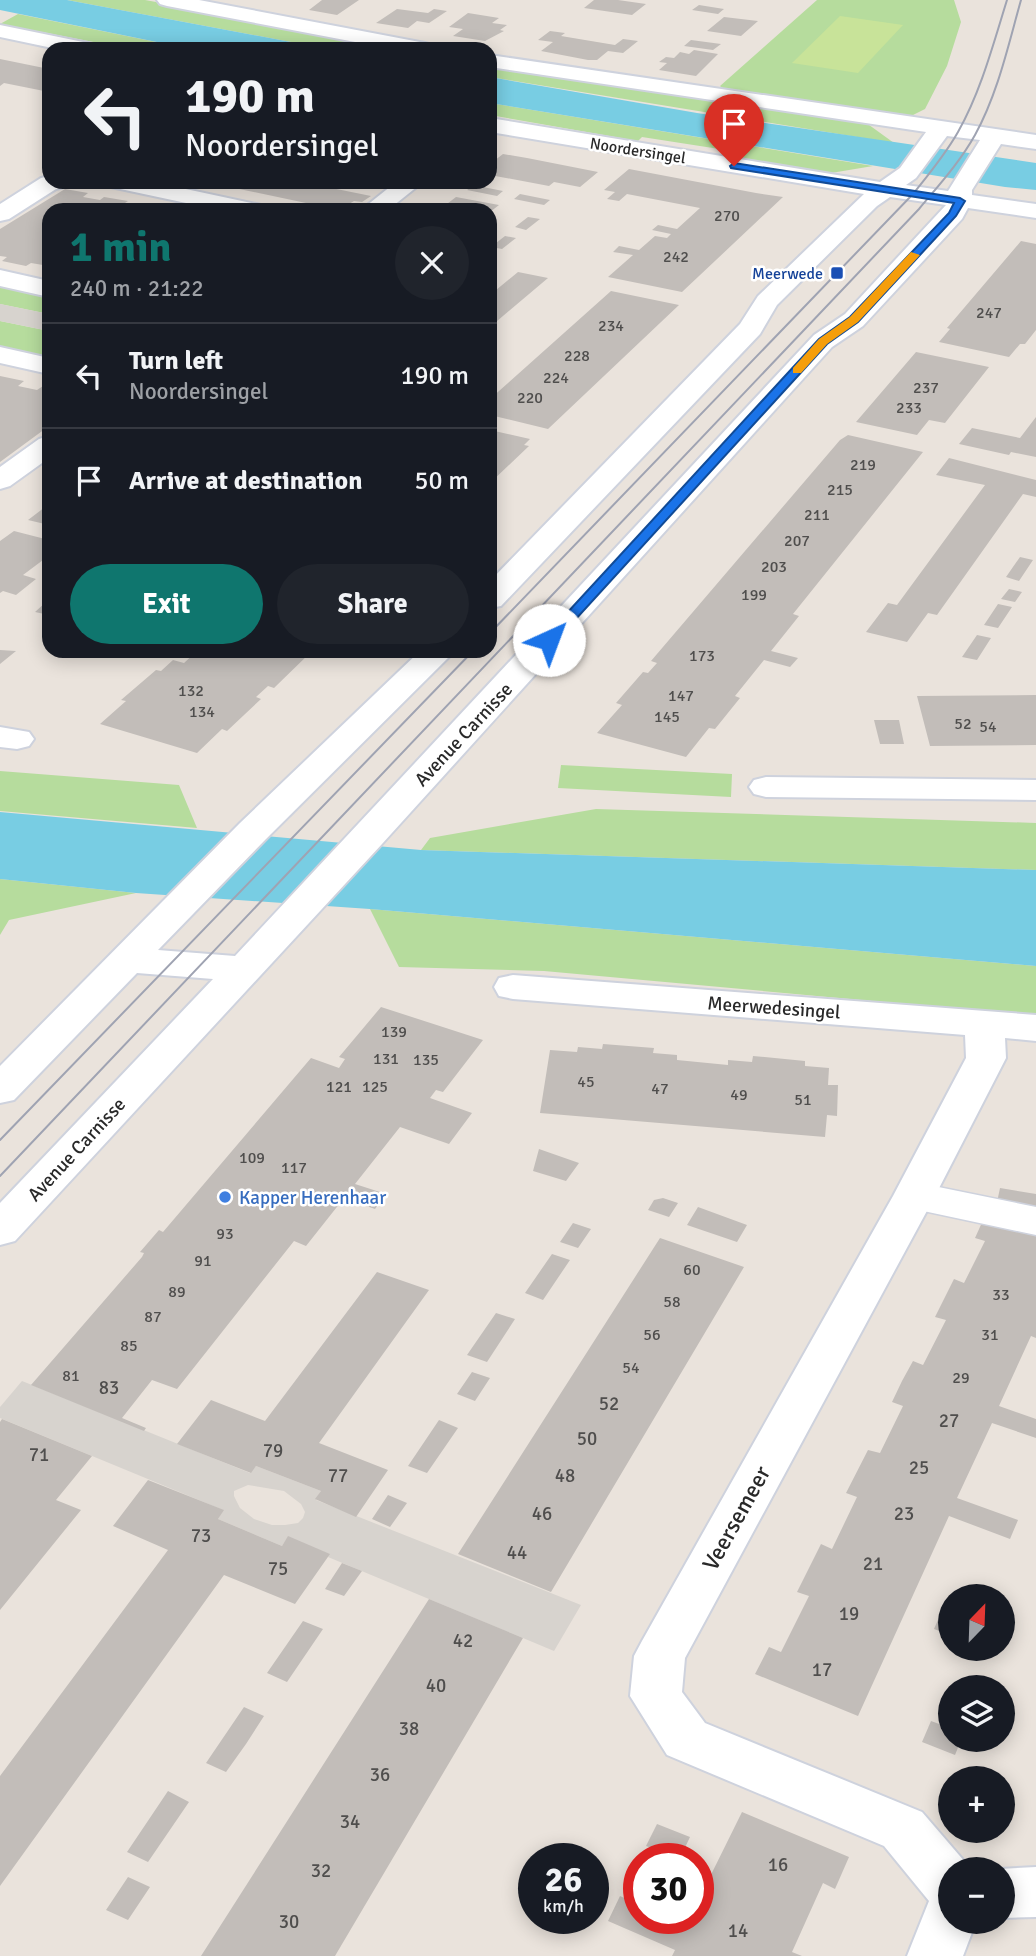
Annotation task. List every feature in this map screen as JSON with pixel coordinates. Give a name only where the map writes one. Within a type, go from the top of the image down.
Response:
[{"type":"street","points":[[166,0],[388,42]]},
{"type":"street","points":[[0,31],[54,42]]},
{"type":"street","points":[[497,62],[934,138],[989,145],[1036,142]]},
{"type":"street","name":"Noordersingel","points":[[497,126],[883,189],[963,191],[1036,211]]},
{"type":"street","points":[[497,592],[751,328],[767,301],[883,189],[908,173],[934,138]]},
{"type":"street","name":"Avenue Carnisse","points":[[0,1230],[369,836],[823,341],[854,320],[953,214],[989,145]]},
{"type":"street","points":[[0,214],[42,187]]},
{"type":"street","points":[[152,189],[219,203]]},
{"type":"street","points":[[382,203],[402,189]]},
{"type":"street","points":[[0,278],[42,287]]},
{"type":"street","points":[[0,355],[42,364]]},
{"type":"street","points":[[0,480],[42,450]]},
{"type":"street","points":[[0,1090],[253,831],[432,658]]},
{"type":"street","points":[[766,787],[1036,790]]},
{"type":"street","points":[[128,960],[244,969]]},
{"type":"street","name":"Meerwedesingel","points":[[513,987],[1036,1028]]},
{"type":"street","name":"Veersemeer","points":[[938,1871],[903,1829],[686,1739],[656,1696],[660,1656],[914,1196],[986,1058],[984,1023]]},
{"type":"street","points":[[914,1196],[1036,1220]]},
{"type":"street","points":[[1015,1893],[1036,1892]]},
{"type":"street","points":[[935,1956],[943,1934]]},
{"type":"green space","points":[[67,0],[145,0],[374,42],[291,42]]},
{"type":"green space","points":[[817,0],[954,0],[961,22],[947,66],[925,109],[909,117],[724,90],[720,86]]},
{"type":"green space","points":[[18,14],[156,42],[94,42],[0,24]]},
{"type":"green space","points":[[840,16],[903,25],[858,73],[792,63]]},
{"type":"green space","points":[[497,64],[865,122],[894,143],[497,78]]},
{"type":"green space","points":[[497,104],[873,166],[831,173],[739,158],[745,153],[642,137],[638,141],[497,116]]},
{"type":"green space","points":[[0,285],[42,294],[42,313],[0,304]]},
{"type":"green space","points":[[0,321],[42,330],[42,356],[0,347]]},
{"type":"green space","points":[[561,765],[732,774],[731,797],[558,788]]},
{"type":"green space","points":[[0,771],[179,785],[197,828],[0,811]]},
{"type":"green space","points":[[596,809],[1036,823],[1036,870],[421,850],[430,838]]},
{"type":"green space","points":[[0,879],[136,893],[9,920],[0,935]]},
{"type":"green space","points":[[370,909],[1036,966],[1036,1016],[544,971],[399,967]]},
{"type":"shaded area","points":[[0,304],[42,313],[42,330],[0,321]]},
{"type":"shaded area","points":[[22,1381],[250,1473],[256,1466],[321,1491],[316,1500],[581,1605],[554,1651],[328,1557],[329,1554],[288,1537],[282,1546],[218,1519],[223,1510],[0,1418],[0,1407]],"holes":[[[248,1485],[284,1491],[301,1504],[305,1512],[298,1523],[272,1525],[254,1519],[240,1508],[234,1496],[234,1491]]]},
{"type":"water","points":[[0,0],[67,0],[291,42],[157,42],[0,10]]},
{"type":"water","points":[[497,78],[697,113],[1036,163],[1036,190],[497,104]]},
{"type":"water","points":[[0,812],[421,850],[1036,870],[1036,966],[370,909],[136,893],[0,879]]},
{"type":"building","points":[[322,0],[359,0],[337,15],[309,10]]},
{"type":"building","points":[[594,0],[646,4],[632,15],[584,8]]},
{"type":"building","points":[[699,5],[724,9],[718,14],[692,10]]},
{"type":"building","points":[[397,9],[428,13],[434,9],[447,11],[429,23],[417,21],[408,28],[376,23]]},
{"type":"building","points":[[468,13],[499,18],[492,23],[507,25],[500,30],[504,31],[485,41],[453,36],[463,29],[449,27]]},
{"type":"building","points":[[724,17],[758,21],[741,36],[707,31]]},
{"type":"building","points":[[550,31],[565,33],[561,36],[615,45],[623,39],[638,41],[623,53],[608,51],[597,60],[588,60],[541,51],[553,42],[538,40]]},
{"type":"building","points":[[691,40],[721,44],[713,50],[684,46]]},
{"type":"building","points":[[694,50],[718,54],[696,76],[659,70],[667,63],[659,62],[666,57],[674,58],[680,52],[689,54]]},
{"type":"building","points":[[0,59],[42,68],[42,91],[4,83],[0,86]]},
{"type":"building","points":[[503,154],[598,172],[580,187],[554,182],[549,186],[497,176],[497,159]]},
{"type":"building","points":[[629,169],[783,197],[682,292],[608,277],[633,255],[613,252],[619,246],[639,250],[655,236],[667,238],[671,234],[652,230],[658,225],[677,229],[700,208],[627,194],[619,201],[607,199],[615,192],[604,190]]},
{"type":"building","points":[[65,189],[88,193],[83,197],[128,201],[42,203]]},
{"type":"building","points":[[239,189],[336,189],[371,196],[362,202],[306,203]]},
{"type":"building","points":[[493,189],[503,191],[497,196],[467,190]]},
{"type":"building","points":[[520,194],[550,200],[544,205],[514,199]]},
{"type":"building","points":[[456,197],[488,203],[448,203]]},
{"type":"building","points":[[42,203],[42,265],[31,263],[26,266],[2,261],[7,257],[0,256],[0,229]]},
{"type":"building","points":[[528,217],[540,219],[526,230],[515,227]]},
{"type":"building","points":[[505,236],[516,238],[502,249],[497,248],[497,242]]},
{"type":"building","points":[[1021,241],[1036,244],[1036,330],[1025,344],[1020,344],[1009,357],[939,342],[950,329],[947,328]]},
{"type":"building","points":[[518,272],[548,278],[497,321],[497,289]]},
{"type":"building","points":[[611,291],[679,305],[548,429],[497,417],[497,393]]},
{"type":"building","points":[[916,352],[989,367],[945,423],[929,420],[917,435],[856,422]]},
{"type":"building","points":[[0,376],[24,381],[18,386],[37,390],[42,387],[42,431],[0,462]]},
{"type":"building","points":[[1036,417],[1036,457],[1011,452],[1009,455],[959,444],[972,428],[1020,438]]},
{"type":"building","points":[[497,432],[530,439],[524,445],[529,446],[497,476]]},
{"type":"building","points":[[848,435],[923,452],[793,614],[799,616],[771,651],[798,658],[790,667],[764,660],[735,696],[740,698],[715,729],[709,728],[686,757],[597,733],[622,705],[616,703],[643,672],[648,673],[657,663],[651,661],[840,440]]},
{"type":"building","points":[[949,458],[1036,480],[1036,497],[1023,494],[937,615],[928,613],[907,642],[866,632],[888,603],[897,605],[985,485],[936,475]]},
{"type":"building","points":[[42,509],[42,523],[28,520]]},
{"type":"building","points":[[14,531],[42,538],[42,561],[23,575],[36,579],[16,595],[3,591],[0,593],[0,541]]},
{"type":"building","points":[[1020,557],[1033,560],[1019,581],[1006,577]]},
{"type":"building","points":[[1009,589],[1022,592],[1015,602],[1001,599]]},
{"type":"building","points":[[998,604],[1012,607],[998,628],[984,625]]},
{"type":"building","points":[[977,635],[991,638],[977,660],[962,657]]},
{"type":"building","points":[[0,650],[16,651],[0,664]]},
{"type":"building","points":[[189,658],[305,658],[274,688],[268,686],[256,697],[261,699],[227,731],[222,729],[197,753],[100,724],[126,701],[121,700],[156,670],[161,671],[173,660],[184,663]]},
{"type":"building","points":[[1036,695],[1036,745],[930,746],[917,696]]},
{"type":"building","points":[[874,720],[899,720],[904,744],[880,744]]},
{"type":"building","points":[[381,1007],[483,1040],[443,1092],[436,1090],[430,1098],[472,1113],[449,1144],[400,1127],[355,1184],[386,1194],[375,1209],[344,1198],[306,1246],[294,1241],[177,1389],[152,1380],[122,1418],[146,1428],[144,1431],[31,1385],[142,1257],[144,1253],[140,1252],[159,1230],[163,1232],[311,1058],[339,1068],[345,1059],[339,1057]]},
{"type":"building","points":[[603,1044],[654,1048],[653,1053],[677,1055],[677,1060],[728,1065],[728,1060],[752,1062],[753,1056],[805,1061],[805,1066],[829,1068],[828,1085],[838,1085],[837,1116],[827,1115],[825,1137],[540,1113],[550,1050],[577,1052],[578,1047],[602,1049]]},
{"type":"building","points":[[539,1149],[579,1163],[566,1181],[533,1171]]},
{"type":"building","points":[[1000,1188],[1036,1194],[1036,1214],[996,1207]]},
{"type":"building","points":[[663,1198],[678,1203],[669,1217],[648,1210],[654,1200]]},
{"type":"building","points":[[698,1207],[747,1225],[737,1242],[687,1225]]},
{"type":"building","points":[[984,1218],[1036,1235],[1036,1338],[1031,1336],[999,1406],[1036,1419],[1036,1438],[992,1423],[957,1498],[1018,1520],[1010,1539],[949,1516],[858,1716],[755,1674],[769,1647],[781,1652],[809,1596],[797,1592],[821,1544],[832,1549],[857,1497],[846,1493],[868,1450],[880,1453],[903,1406],[892,1402],[902,1381],[913,1361],[923,1365],[946,1320],[935,1317],[954,1279],[964,1283],[985,1241],[975,1238]]},
{"type":"building","points":[[573,1223],[591,1229],[578,1248],[560,1242]]},
{"type":"building","points":[[660,1238],[744,1267],[551,1592],[458,1554]]},
{"type":"building","points":[[552,1254],[570,1260],[543,1300],[525,1293]]},
{"type":"building","points":[[377,1272],[429,1290],[319,1443],[388,1470],[356,1517],[315,1499],[321,1491],[256,1466],[251,1473],[177,1444],[211,1400],[265,1421]]},
{"type":"building","points":[[496,1313],[515,1319],[487,1362],[467,1355]]},
{"type":"building","points":[[472,1372],[490,1378],[475,1401],[457,1394]]},
{"type":"building","points":[[2,1419],[92,1456],[56,1500],[81,1510],[0,1610],[0,1422]]},
{"type":"building","points":[[439,1420],[458,1428],[427,1473],[408,1466]]},
{"type":"building","points":[[148,1480],[224,1510],[218,1519],[282,1546],[288,1536],[330,1554],[295,1604],[224,1575],[0,1886],[0,1776],[168,1550],[113,1526]]},
{"type":"building","points":[[388,1495],[407,1503],[390,1527],[372,1519]]},
{"type":"building","points":[[342,1563],[362,1571],[344,1596],[325,1589]]},
{"type":"building","points":[[429,1599],[523,1638],[335,1956],[201,1956]]},
{"type":"building","points":[[303,1621],[323,1629],[287,1682],[267,1673]]},
{"type":"building","points":[[244,1707],[264,1716],[246,1744],[226,1772],[206,1763]]},
{"type":"building","points":[[931,1721],[938,1724],[938,1748],[922,1742]]},
{"type":"building","points":[[168,1791],[189,1802],[148,1862],[127,1852]]},
{"type":"building","points":[[742,1812],[849,1857],[835,1889],[823,1883],[792,1952],[802,1956],[672,1956],[675,1950],[638,1934],[714,1934],[714,1869]]},
{"type":"building","points":[[657,1824],[690,1837],[687,1843],[648,1843]]},
{"type":"building","points":[[128,1877],[150,1887],[128,1920],[106,1910]]},
{"type":"building","points":[[620,1896],[623,1897],[623,1927],[609,1921]]},
{"type":"tram line","points":[[497,626],[913,194],[948,149],[966,116],[986,68],[1007,0]]},
{"type":"tram line","points":[[497,653],[919,209],[949,173],[975,135],[990,103],[1021,0]]},
{"type":"tram line","points":[[0,1140],[466,658]]},
{"type":"tram line","points":[[0,1176],[492,658]]},
{"type":"slow traffic","points":[[797,370],[823,341],[854,320],[915,255]]},
{"type":"place","name":"Meerwede","points":[[837,273]]},
{"type":"place","name":"Kapper Herenhaar","points":[[225,1197]]},
{"type":"route","points":[[549,640],[823,341],[854,320],[953,214],[960,201],[734,166]]}]
